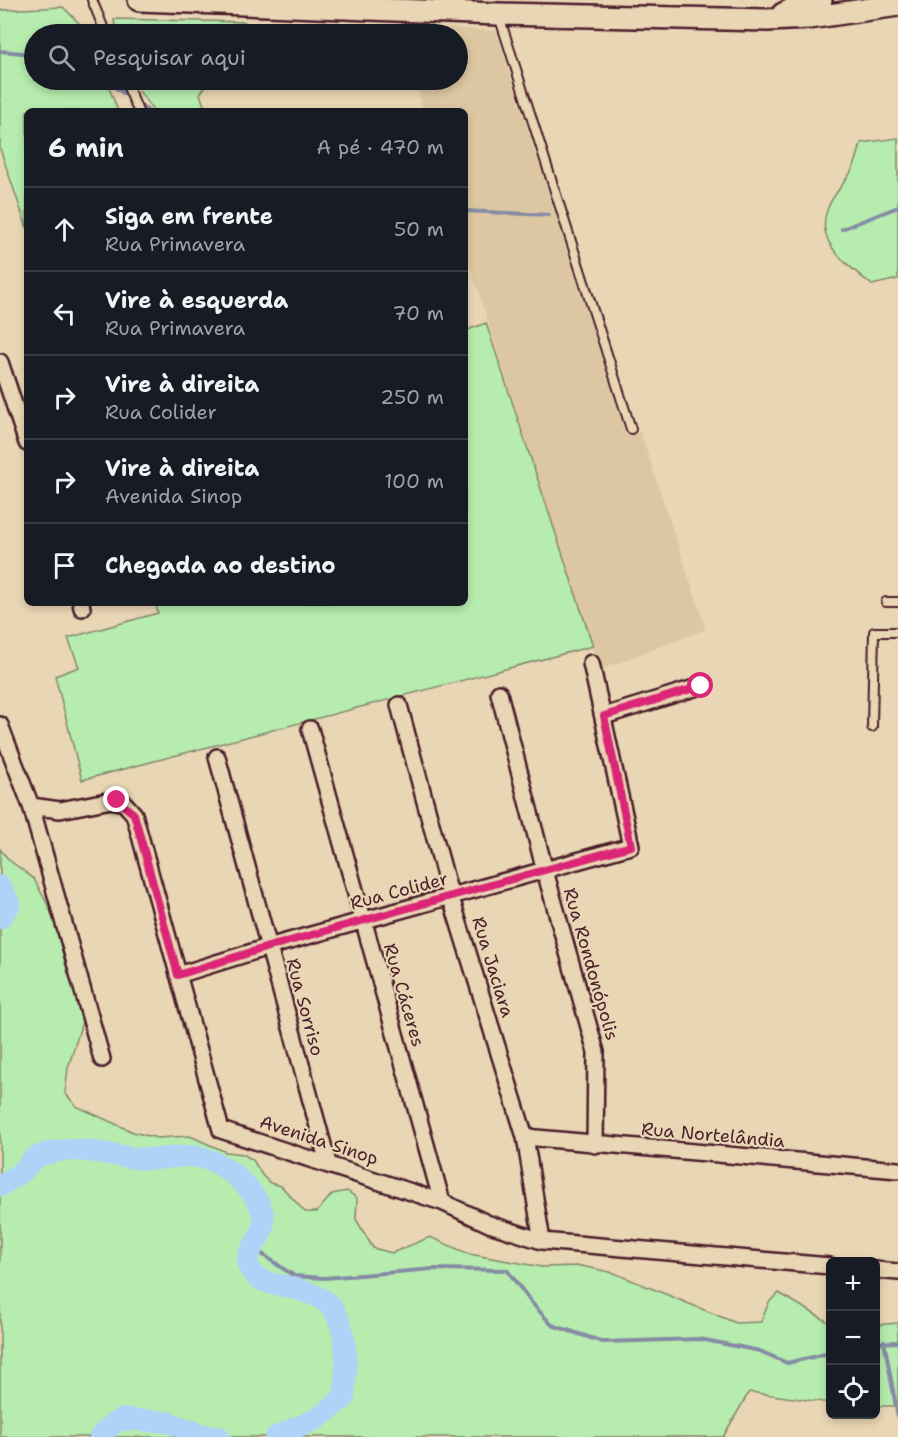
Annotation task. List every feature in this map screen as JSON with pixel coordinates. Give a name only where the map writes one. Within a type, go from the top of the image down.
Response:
[{"type":"main road","points":[[140,0],[498,14],[777,19],[850,13],[898,5]]},
{"type":"main road","points":[[777,19],[799,6],[821,0]]},
{"type":"street","points":[[0,362],[24,434]]},
{"type":"street","points":[[591,663],[604,716],[701,686]]},
{"type":"street","name":"Rua Rondonópolis","points":[[499,693],[545,871],[596,1052],[595,1145]]},
{"type":"street","name":"Rua Jaciara","points":[[399,705],[451,898],[525,1137],[542,1241]]},
{"type":"street","name":"Rua Colider","points":[[178,975],[268,947],[451,898],[631,846],[604,716]]},
{"type":"street","points":[[0,725],[31,806],[102,1059]]},
{"type":"street","name":"Rua Cáceres","points":[[310,729],[442,1202]]},
{"type":"street","name":"Rua Sorriso","points":[[217,757],[328,1162]]},
{"type":"street","name":"Avenida Sinop","points":[[31,806],[60,810],[112,800],[128,807],[134,814],[222,1130],[328,1162],[442,1202],[489,1224],[542,1241],[826,1266]]},
{"type":"street","name":"Rua Nortelândia","points":[[525,1137],[898,1170]]},
{"type":"street","points":[[880,1270],[898,1272]]},
{"type":"lane","points":[[92,0],[102,24]]},
{"type":"lane","points":[[498,14],[631,429]]},
{"type":"lane","points":[[130,90],[137,108]]},
{"type":"lane","points":[[886,602],[898,602]]},
{"type":"lane","points":[[872,727],[874,632],[898,632]]},
{"type":"shaded area","points":[[468,29],[496,31],[626,434],[640,431],[706,629],[599,670],[468,259],[468,108],[423,108],[418,90],[468,90]]},
{"type":"green space","points":[[63,7],[80,24],[24,24],[24,90],[110,90],[117,108],[24,108],[24,219],[0,149],[0,10]]},
{"type":"green space","points":[[114,19],[245,22],[246,24],[115,24]]},
{"type":"green space","points":[[138,90],[203,90],[200,94],[205,108],[152,108]]},
{"type":"green space","points":[[898,138],[898,279],[872,285],[838,255],[826,233],[824,221],[828,207],[855,164],[861,143]]},
{"type":"green space","points":[[486,323],[593,646],[82,780],[55,676],[79,667],[68,638],[158,613],[156,606],[468,606],[468,330]]},
{"type":"green space","points":[[0,849],[9,860],[34,879],[60,928],[80,999],[83,1019],[68,1068],[65,1093],[76,1106],[133,1132],[157,1138],[190,1136],[226,1152],[243,1154],[253,1160],[270,1183],[281,1186],[305,1212],[317,1212],[332,1194],[347,1191],[357,1198],[356,1219],[373,1248],[392,1253],[430,1237],[469,1254],[542,1267],[581,1266],[614,1273],[736,1323],[761,1322],[769,1302],[779,1293],[826,1321],[826,1402],[749,1392],[723,1437],[0,1437]]},
{"type":"green space","points":[[898,1323],[898,1406],[880,1406],[880,1325]]},
{"type":"waterway","points":[[0,51],[24,53]]},
{"type":"waterway","points":[[119,90],[131,98]]},
{"type":"waterway","points":[[137,103],[144,108]]},
{"type":"waterway","points":[[842,229],[898,207]]},
{"type":"waterway","points":[[468,211],[549,215]]},
{"type":"waterway","points":[[0,886],[10,904],[0,918]]},
{"type":"waterway","points":[[0,1186],[23,1171],[35,1158],[63,1150],[91,1151],[147,1159],[198,1157],[216,1163],[240,1180],[258,1202],[263,1214],[261,1234],[248,1256],[248,1264],[252,1272],[264,1281],[300,1290],[325,1301],[333,1309],[338,1319],[344,1341],[346,1364],[344,1398],[318,1418],[276,1437]]},
{"type":"waterway","points":[[252,1247],[294,1276],[324,1278],[433,1269],[507,1270],[552,1325],[603,1342],[700,1339],[760,1351],[787,1363],[826,1354]]},
{"type":"waterway","points":[[884,1341],[898,1418]]},
{"type":"waterway","points":[[880,1343],[898,1342]]},
{"type":"waterway","points":[[100,1437],[111,1425],[122,1419],[167,1422],[203,1435],[219,1437]]},
{"type":"route","points":[[117,800],[124,803],[134,814],[178,975],[268,947],[451,898],[631,846],[604,716],[701,686]]}]
